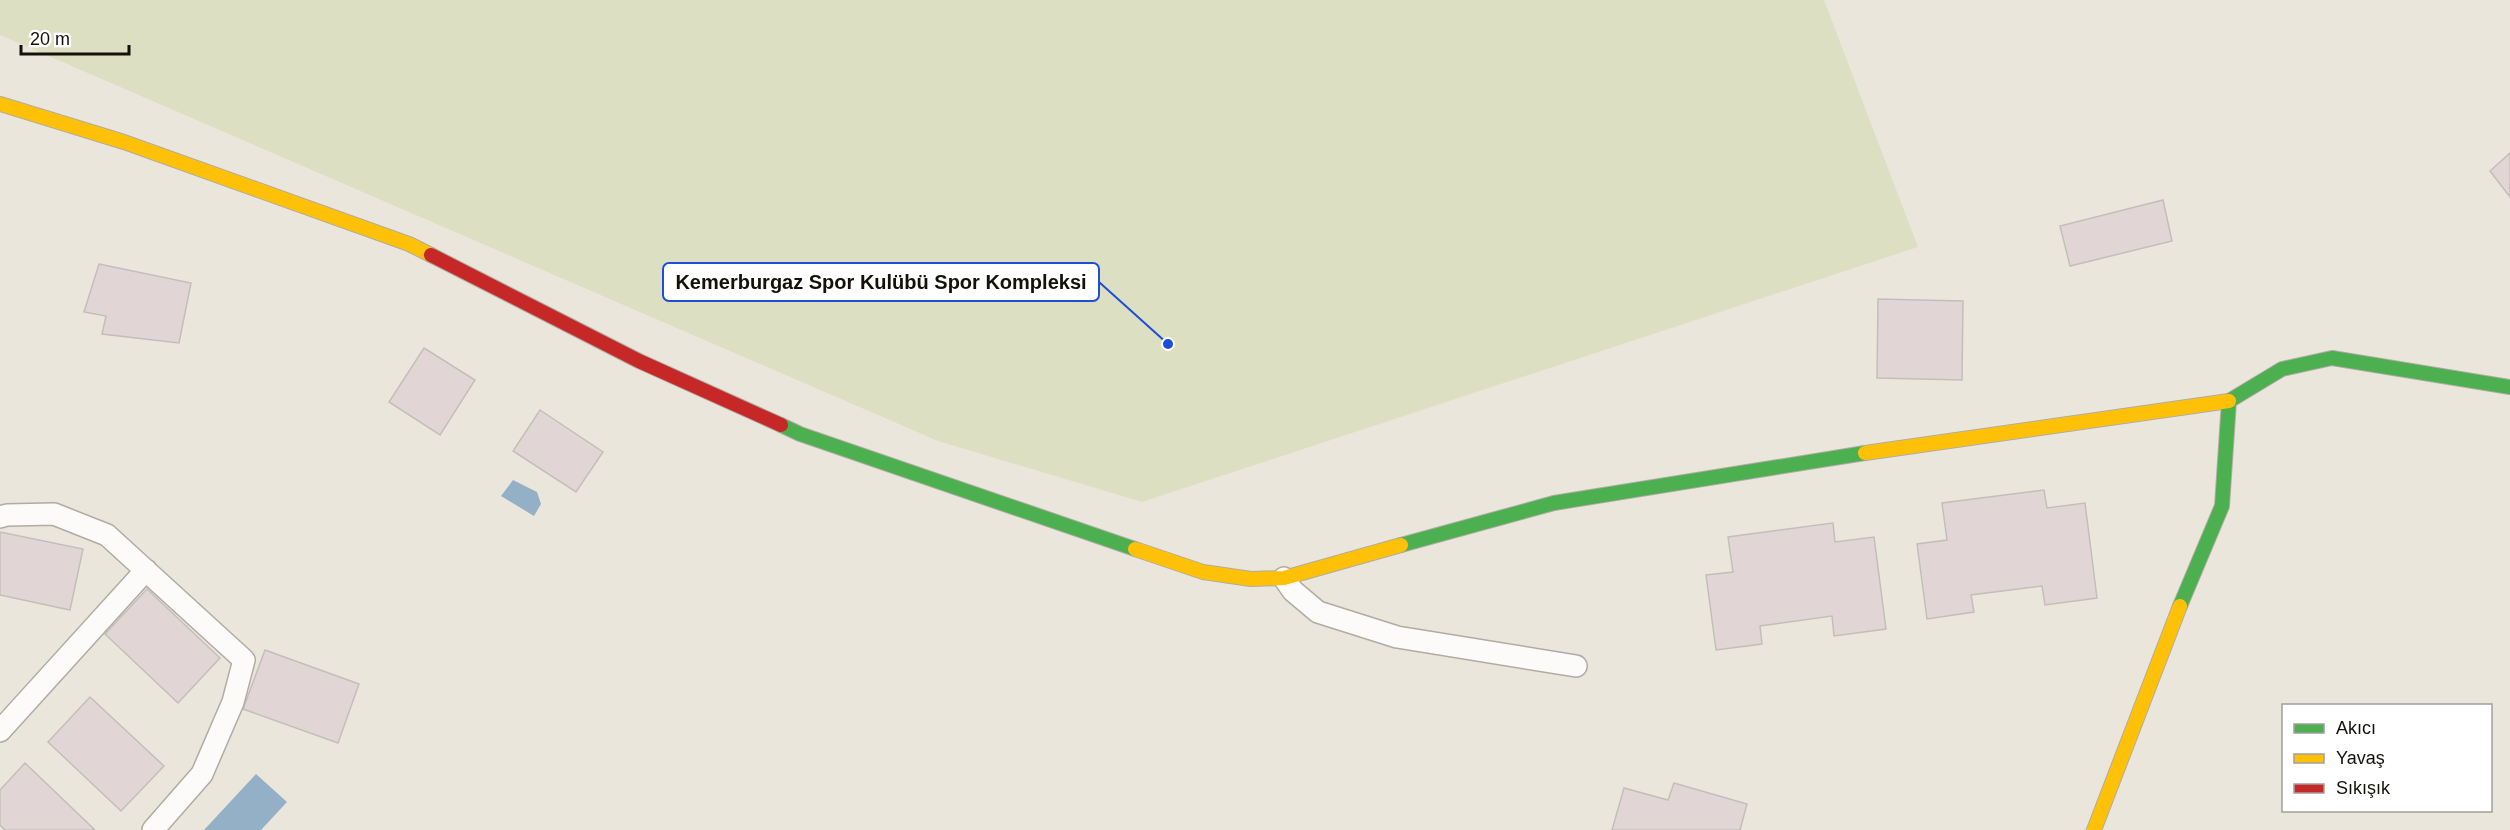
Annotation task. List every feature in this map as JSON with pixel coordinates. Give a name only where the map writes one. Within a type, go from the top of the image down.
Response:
[{"type":"street","points":[[0,104],[124,142],[409,244],[639,361],[800,434],[1203,572],[1251,579],[1284,579],[1554,503],[1892,449],[2229,401],[2282,369],[2332,358],[2510,387]]},
{"type":"street","points":[[2094,830],[2158,659],[2222,506],[2229,401]]},
{"type":"lane","points":[[0,517],[54,514],[107,535],[244,660],[233,702],[202,774],[153,830]]},
{"type":"lane","points":[[0,731],[146,570]]},
{"type":"lane","points":[[1284,579],[1293,591],[1318,612],[1397,637],[1576,666]]},
{"type":"green space","points":[[0,0],[1824,0],[1918,247],[1142,502],[938,441],[0,35]]},
{"type":"water","points":[[513,480],[537,492],[541,504],[534,516],[501,496]]},
{"type":"water","points":[[256,774],[287,802],[261,830],[204,830]]},
{"type":"building","points":[[2510,153],[2510,197],[2490,171]]},
{"type":"building","points":[[2163,200],[2172,241],[2070,266],[2060,226]]},
{"type":"building","points":[[99,264],[191,283],[179,343],[102,334],[106,316],[84,312]]},
{"type":"building","points":[[1878,299],[1963,301],[1962,380],[1877,378]]},
{"type":"building","points":[[424,348],[475,380],[440,435],[389,402]]},
{"type":"building","points":[[540,410],[603,452],[576,492],[513,451]]},
{"type":"building","points":[[2044,490],[2047,508],[2085,503],[2097,598],[2045,605],[2042,586],[1971,595],[1974,612],[1927,619],[1917,544],[1947,540],[1942,503]]},
{"type":"building","points":[[1833,523],[1835,542],[1874,537],[1886,629],[1834,636],[1832,616],[1760,626],[1762,644],[1716,650],[1706,575],[1733,572],[1728,537]]},
{"type":"building","points":[[0,532],[83,549],[70,610],[0,595]]},
{"type":"building","points":[[147,589],[220,658],[178,703],[105,634]]},
{"type":"building","points":[[265,650],[359,684],[338,743],[243,709]]},
{"type":"building","points":[[90,697],[164,766],[121,811],[48,742]]},
{"type":"building","points":[[25,763],[95,830],[5,830],[0,825],[0,790]]},
{"type":"building","points":[[1674,783],[1747,804],[1740,830],[1612,830],[1624,788],[1668,800]]},
{"type":"traffic: fast","points":[[2180,606],[2222,506],[2229,401],[2282,369],[2332,358],[2510,387]]},
{"type":"traffic: fast","points":[[781,425],[800,434],[1135,549]]},
{"type":"traffic: fast","points":[[1401,545],[1554,503],[1865,453]]},
{"type":"traffic: slow","points":[[0,104],[124,142],[409,244],[431,255]]},
{"type":"traffic: slow","points":[[1865,453],[2229,401]]},
{"type":"traffic: slow","points":[[1135,549],[1203,572],[1251,579],[1284,578],[1401,545]]},
{"type":"traffic: slow","points":[[2094,830],[2180,606]]},
{"type":"traffic: jam","points":[[431,255],[639,361],[781,425]]},
{"type":"place","name":"Kemerburgaz Spor Kulübü Spor Kompleksi","points":[[1168,344]]}]
